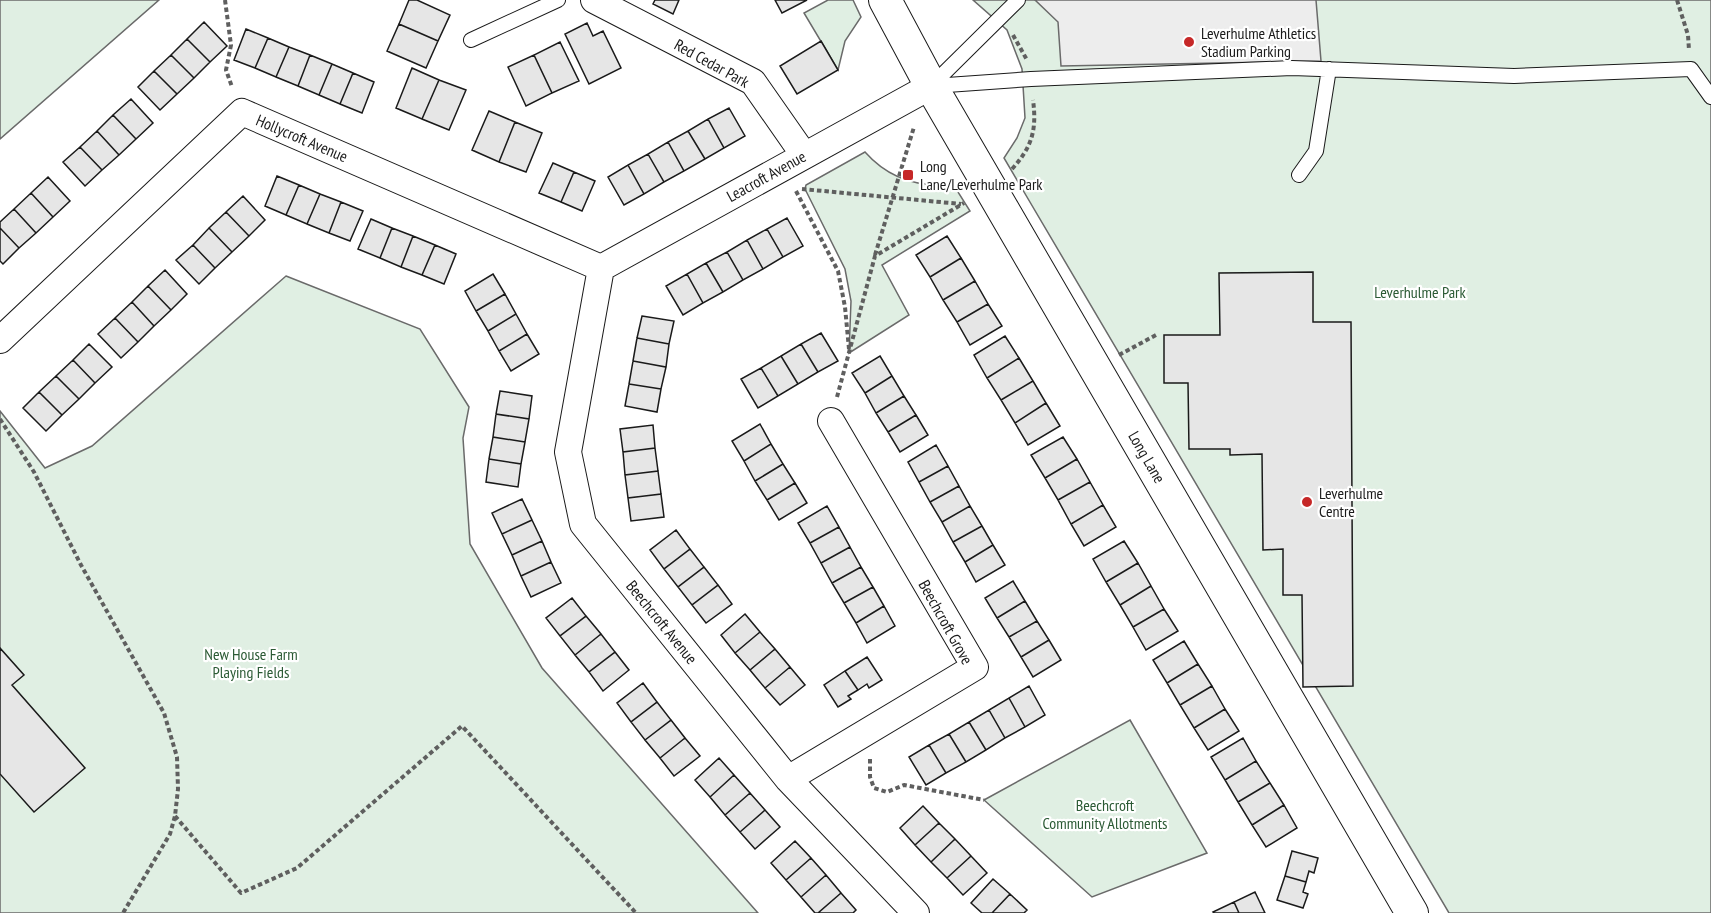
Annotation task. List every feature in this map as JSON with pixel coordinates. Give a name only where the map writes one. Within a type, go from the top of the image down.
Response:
[{"type":"street","name":"Red Cedar Park","points":[[594,0],[753,82],[804,155]]},
{"type":"street","name":"Long Lane","points":[[885,0],[928,88],[990,187],[1407,912]]},
{"type":"street","name":"Leacroft Avenue","points":[[602,268],[928,88]]},
{"type":"street","name":"Hollycroft Avenue","points":[[0,340],[242,112],[602,268]]},
{"type":"street","name":"Beechcroft Avenue","points":[[602,268],[568,452],[583,524],[788,779],[916,913]]},
{"type":"street","name":"Beechcroft Grove","points":[[788,779],[975,667],[831,421]]},
{"type":"lane","points":[[471,40],[558,0]]},
{"type":"lane","points":[[928,88],[1018,0]]},
{"type":"lane","points":[[928,88],[1031,79],[1292,68],[1514,75],[1691,69],[1711,97]]},
{"type":"lane","points":[[1299,175],[1316,151],[1329,69]]},
{"type":"path","points":[[225,0],[231,45],[226,70],[242,112]]},
{"type":"path","points":[[1677,0],[1688,35],[1691,69]]},
{"type":"path","points":[[875,256],[990,187],[1016,165],[1032,142],[1035,116],[1031,79],[1024,53],[999,19]]},
{"type":"path","points":[[831,421],[875,256],[928,88]]},
{"type":"path","points":[[849,352],[845,307],[838,271],[794,188],[962,204]]},
{"type":"path","points":[[1095,368],[1156,335]]},
{"type":"path","points":[[0,419],[34,472],[81,565],[164,713],[177,757],[178,789],[170,834],[123,913]]},
{"type":"path","points":[[175,816],[240,893],[297,868],[462,726],[636,913]]},
{"type":"path","points":[[858,737],[872,762],[870,777],[874,788],[887,792],[904,785],[984,800]]},
{"type":"green space","points":[[0,0],[159,0],[0,139]]},
{"type":"green space","points":[[828,0],[853,0],[861,17],[845,41],[838,70],[804,13]]},
{"type":"green space","name":"Leverhulme Park","points":[[973,0],[1711,0],[1711,913],[1449,913],[1004,158],[1017,138],[1025,118],[1022,69],[1007,30]]},
{"type":"green space","points":[[865,152],[884,169],[904,179],[928,184],[953,184],[970,211],[882,265],[909,315],[849,353],[851,301],[845,269],[805,189],[806,185]]},
{"type":"green space","name":"New House Farm Playing Fields","points":[[286,276],[420,329],[469,407],[463,438],[470,544],[542,668],[758,913],[0,913],[0,411],[45,468],[92,446]]},
{"type":"green space","name":"Beechcroft Community Allotments","points":[[1130,720],[1207,853],[1092,897],[984,800]]},
{"type":"shaded area","name":"Leverhulme Athletics Stadium Parking","points":[[1035,0],[1316,0],[1321,61],[1061,66],[1058,22]]},
{"type":"building","points":[[409,0],[417,0],[450,15],[438,41],[399,24]]},
{"type":"building","points":[[655,0],[679,0],[673,14],[653,4]]},
{"type":"building","points":[[775,0],[807,0],[782,13]]},
{"type":"building","points":[[204,22],[227,46],[210,62],[187,39]]},
{"type":"building","points":[[587,23],[593,36],[603,31],[621,68],[589,84],[565,34]]},
{"type":"building","points":[[399,24],[438,41],[426,68],[387,51]]},
{"type":"building","points":[[246,29],[268,38],[255,68],[234,60]]},
{"type":"building","points":[[268,38],[289,47],[276,77],[255,68]]},
{"type":"building","points":[[187,39],[210,62],[194,78],[171,55]]},
{"type":"building","points":[[821,41],[838,70],[797,94],[780,66]]},
{"type":"building","points":[[560,42],[579,81],[552,93],[534,55]]},
{"type":"building","points":[[289,47],[310,55],[298,86],[276,77]]},
{"type":"building","points":[[171,55],[194,78],[177,94],[154,71]]},
{"type":"building","points":[[310,55],[332,64],[319,95],[298,86]]},
{"type":"building","points":[[534,55],[552,93],[526,106],[508,67]]},
{"type":"building","points":[[332,64],[353,73],[340,104],[319,95]]},
{"type":"building","points":[[412,68],[439,80],[422,119],[396,108]]},
{"type":"building","points":[[154,71],[177,94],[160,110],[138,87]]},
{"type":"building","points":[[353,73],[374,82],[362,113],[340,104]]},
{"type":"building","points":[[439,80],[466,90],[449,130],[422,119]]},
{"type":"building","points":[[131,99],[153,123],[136,139],[113,115]]},
{"type":"building","points":[[729,108],[745,136],[724,148],[708,119]]},
{"type":"building","points":[[489,111],[515,122],[499,162],[472,150]]},
{"type":"building","points":[[113,115],[136,139],[119,155],[97,131]]},
{"type":"building","points":[[708,119],[724,148],[705,159],[688,131]]},
{"type":"building","points":[[515,122],[542,133],[526,172],[499,162]]},
{"type":"building","points":[[97,131],[119,155],[102,170],[80,147]]},
{"type":"building","points":[[688,131],[705,159],[684,171],[668,142]]},
{"type":"building","points":[[668,142],[684,171],[664,182],[648,154]]},
{"type":"building","points":[[80,147],[102,170],[85,186],[63,162]]},
{"type":"building","points":[[648,154],[664,182],[644,194],[628,165]]},
{"type":"building","points":[[553,163],[574,172],[561,202],[539,193]]},
{"type":"building","points":[[628,165],[644,194],[624,205],[608,177]]},
{"type":"building","points":[[574,172],[595,181],[582,211],[561,202]]},
{"type":"building","points":[[277,176],[299,185],[286,215],[265,206]]},
{"type":"building","points":[[48,177],[70,201],[53,217],[31,193]]},
{"type":"building","points":[[299,185],[320,194],[307,224],[286,215]]},
{"type":"building","points":[[31,193],[53,217],[36,233],[14,209]]},
{"type":"building","points":[[320,194],[341,202],[329,233],[307,224]]},
{"type":"building","points":[[243,196],[265,220],[249,236],[226,212]]},
{"type":"building","points":[[341,202],[363,211],[350,241],[329,233]]},
{"type":"building","points":[[14,209],[36,233],[19,248],[0,228],[0,222]]},
{"type":"building","points":[[226,212],[249,236],[232,252],[209,228]]},
{"type":"building","points":[[787,218],[803,246],[783,257],[767,229]]},
{"type":"building","points":[[371,219],[392,228],[380,258],[358,249]]},
{"type":"building","points":[[0,228],[19,248],[3,264],[0,261]]},
{"type":"building","points":[[209,228],[232,252],[215,268],[193,245]]},
{"type":"building","points":[[392,228],[413,236],[401,267],[380,258]]},
{"type":"building","points":[[767,229],[783,257],[763,269],[747,240]]},
{"type":"building","points":[[413,236],[435,245],[422,275],[401,267]]},
{"type":"building","points":[[947,236],[961,258],[930,277],[916,255]]},
{"type":"building","points":[[747,240],[763,269],[743,280],[727,252]]},
{"type":"building","points":[[193,245],[215,268],[199,284],[176,260]]},
{"type":"building","points":[[435,245],[456,254],[444,284],[422,275]]},
{"type":"building","points":[[727,252],[743,280],[723,292],[706,263]]},
{"type":"building","points":[[961,258],[975,281],[943,300],[930,277]]},
{"type":"building","points":[[706,263],[723,292],[703,303],[687,274]]},
{"type":"building","points":[[165,270],[187,294],[171,310],[148,286]]},
{"type":"building","name":"Leverhulme Centre","points":[[1313,272],[1313,322],[1351,322],[1353,686],[1303,687],[1302,595],[1283,595],[1283,549],[1263,550],[1262,454],[1230,455],[1230,449],[1189,449],[1188,383],[1164,383],[1164,335],[1220,335],[1219,273]]},
{"type":"building","points":[[493,274],[505,294],[476,311],[465,291]]},
{"type":"building","points":[[687,274],[703,303],[683,315],[666,286]]},
{"type":"building","points":[[975,281],[988,304],[957,322],[943,300]]},
{"type":"building","points":[[148,286],[171,310],[154,326],[132,302]]},
{"type":"building","points":[[505,294],[516,314],[488,331],[476,311]]},
{"type":"building","points":[[132,302],[154,326],[138,342],[115,318]]},
{"type":"building","points":[[988,304],[1002,326],[970,345],[957,322]]},
{"type":"building","points":[[516,314],[527,334],[499,351],[488,331]]},
{"type":"building","points":[[642,316],[674,321],[669,344],[637,338]]},
{"type":"building","points":[[115,318],[138,342],[121,358],[98,334]]},
{"type":"building","points":[[821,333],[838,361],[818,372],[801,344]]},
{"type":"building","points":[[527,334],[539,354],[511,371],[499,351]]},
{"type":"building","points":[[1005,336],[1019,358],[987,378],[974,355]]},
{"type":"building","points":[[637,338],[669,344],[666,367],[633,361]]},
{"type":"building","points":[[89,344],[112,367],[95,383],[73,360]]},
{"type":"building","points":[[801,344],[818,372],[798,384],[781,356]]},
{"type":"building","points":[[781,356],[798,384],[778,396],[761,368]]},
{"type":"building","points":[[880,356],[892,376],[865,393],[852,373]]},
{"type":"building","points":[[1019,358],[1033,381],[1001,400],[987,378]]},
{"type":"building","points":[[73,360],[95,383],[79,399],[56,376]]},
{"type":"building","points":[[633,361],[666,367],[661,389],[629,384]]},
{"type":"building","points":[[761,368],[778,396],[758,408],[741,379]]},
{"type":"building","points":[[56,376],[79,399],[62,415],[39,392]]},
{"type":"building","points":[[892,376],[904,396],[876,413],[865,393]]},
{"type":"building","points":[[1033,381],[1046,403],[1015,423],[1001,400]]},
{"type":"building","points":[[629,384],[661,389],[657,412],[625,406]]},
{"type":"building","points":[[500,391],[532,396],[529,419],[496,414]]},
{"type":"building","points":[[39,392],[62,415],[46,431],[23,408]]},
{"type":"building","points":[[904,396],[916,415],[888,432],[876,413]]},
{"type":"building","points":[[1046,403],[1060,426],[1028,445],[1015,423]]},
{"type":"building","points":[[496,414],[529,419],[525,442],[493,437]]},
{"type":"building","points":[[916,415],[928,435],[900,452],[888,432]]},
{"type":"building","points":[[760,424],[771,444],[744,461],[732,441]]},
{"type":"building","points":[[653,425],[655,448],[623,452],[620,429]]},
{"type":"building","points":[[493,437],[525,442],[521,464],[489,459]]},
{"type":"building","points":[[1063,437],[1077,459],[1045,478],[1031,455]]},
{"type":"building","points":[[771,444],[783,464],[755,481],[744,461]]},
{"type":"building","points":[[936,445],[948,466],[919,482],[908,462]]},
{"type":"building","points":[[655,448],[658,471],[625,475],[623,452]]},
{"type":"building","points":[[489,459],[521,464],[518,487],[486,482]]},
{"type":"building","points":[[1077,459],[1090,482],[1058,500],[1045,478]]},
{"type":"building","points":[[783,464],[795,483],[767,500],[755,481]]},
{"type":"building","points":[[948,466],[959,486],[930,502],[919,482]]},
{"type":"building","points":[[658,471],[661,494],[628,498],[625,475]]},
{"type":"building","points":[[1090,482],[1103,505],[1071,524],[1058,500]]},
{"type":"building","points":[[795,483],[807,503],[779,520],[767,500]]},
{"type":"building","points":[[959,486],[970,506],[942,522],[930,502]]},
{"type":"building","points":[[661,494],[664,517],[631,521],[628,498]]},
{"type":"building","points":[[522,499],[532,520],[502,534],[492,513]]},
{"type":"building","points":[[1103,505],[1116,527],[1084,546],[1071,524]]},
{"type":"building","points":[[827,506],[839,527],[810,543],[798,523]]},
{"type":"building","points":[[970,506],[982,526],[953,542],[942,522]]},
{"type":"building","points":[[532,520],[542,541],[512,555],[502,534]]},
{"type":"building","points":[[982,526],[993,545],[965,562],[953,542]]},
{"type":"building","points":[[839,527],[850,547],[821,563],[810,543]]},
{"type":"building","points":[[676,530],[690,549],[664,569],[650,550]]},
{"type":"building","points":[[542,541],[551,562],[521,576],[512,555]]},
{"type":"building","points":[[1124,541],[1138,563],[1106,582],[1093,559]]},
{"type":"building","points":[[993,545],[1005,565],[976,582],[965,562]]},
{"type":"building","points":[[850,547],[861,567],[832,583],[821,563]]},
{"type":"building","points":[[690,549],[704,567],[678,587],[664,569]]},
{"type":"building","points":[[551,562],[561,583],[531,597],[521,576]]},
{"type":"building","points":[[1138,563],[1151,586],[1120,605],[1106,582]]},
{"type":"building","points":[[704,567],[718,585],[692,605],[678,587]]},
{"type":"building","points":[[861,567],[873,587],[844,603],[832,583]]},
{"type":"building","points":[[1013,581],[1025,601],[997,618],[985,598]]},
{"type":"building","points":[[718,585],[732,604],[706,623],[692,605]]},
{"type":"building","points":[[1151,586],[1164,609],[1133,627],[1120,605]]},
{"type":"building","points":[[873,587],[884,606],[856,623],[844,603]]},
{"type":"building","points":[[572,598],[586,616],[560,636],[546,618]]},
{"type":"building","points":[[1025,601],[1037,621],[1009,637],[997,618]]},
{"type":"building","points":[[884,606],[895,626],[867,643],[856,623]]},
{"type":"building","points":[[1164,609],[1178,631],[1146,650],[1133,627]]},
{"type":"building","points":[[745,614],[760,632],[735,653],[721,635]]},
{"type":"building","points":[[586,616],[601,634],[575,655],[560,636]]},
{"type":"building","points":[[1037,621],[1049,640],[1021,657],[1009,637]]},
{"type":"building","points":[[760,632],[775,649],[750,670],[735,653]]},
{"type":"building","points":[[601,634],[615,652],[589,672],[575,655]]},
{"type":"building","points":[[1049,640],[1061,660],[1033,677],[1021,657]]},
{"type":"building","points":[[1184,641],[1198,664],[1167,683],[1153,660]]},
{"type":"building","points":[[0,648],[24,675],[12,685],[85,768],[34,812],[0,774]]},
{"type":"building","points":[[775,649],[790,667],[765,688],[750,670]]},
{"type":"building","points":[[615,652],[629,670],[603,691],[589,672]]},
{"type":"building","points":[[867,657],[882,680],[869,688],[867,684],[858,690],[845,671]]},
{"type":"building","points":[[1198,664],[1212,686],[1180,705],[1167,683]]},
{"type":"building","points":[[790,667],[805,685],[780,705],[765,688]]},
{"type":"building","points":[[845,671],[858,690],[848,696],[851,699],[838,707],[824,685]]},
{"type":"building","points":[[643,683],[657,702],[631,722],[617,703]]},
{"type":"building","points":[[1029,686],[1045,715],[1025,727],[1009,698]]},
{"type":"building","points":[[1212,686],[1225,709],[1194,728],[1180,705]]},
{"type":"building","points":[[1009,698],[1025,727],[1005,738],[989,710]]},
{"type":"building","points":[[657,702],[671,720],[645,740],[631,722]]},
{"type":"building","points":[[1225,709],[1239,731],[1208,750],[1194,728]]},
{"type":"building","points":[[989,710],[1005,738],[986,750],[969,722]]},
{"type":"building","points":[[671,720],[685,738],[660,758],[645,740]]},
{"type":"building","points":[[969,722],[986,750],[966,762],[949,734]]},
{"type":"building","points":[[949,734],[966,762],[946,773],[929,745]]},
{"type":"building","points":[[685,738],[700,756],[674,776],[660,758]]},
{"type":"building","points":[[1243,738],[1256,761],[1225,780],[1211,757]]},
{"type":"building","points":[[929,745],[946,773],[926,785],[909,757]]},
{"type":"building","points":[[719,758],[734,775],[710,797],[695,780]]},
{"type":"building","points":[[1256,761],[1270,783],[1238,802],[1225,780]]},
{"type":"building","points":[[734,775],[750,793],[725,815],[710,797]]},
{"type":"building","points":[[1270,783],[1284,805],[1252,825],[1238,802]]},
{"type":"building","points":[[750,793],[765,810],[740,832],[725,815]]},
{"type":"building","points":[[1284,805],[1297,828],[1266,847],[1252,825]]},
{"type":"building","points":[[923,806],[939,823],[915,845],[900,828]]},
{"type":"building","points":[[765,810],[780,827],[755,849],[740,832]]},
{"type":"building","points":[[939,823],[955,839],[931,862],[915,845]]},
{"type":"building","points":[[955,839],[971,856],[947,878],[931,862]]},
{"type":"building","points":[[795,841],[811,858],[786,880],[771,863]]},
{"type":"building","points":[[1292,851],[1318,858],[1314,873],[1309,871],[1306,882],[1285,876]]},
{"type":"building","points":[[971,856],[987,873],[963,895],[947,878]]},
{"type":"building","points":[[811,858],[826,875],[801,897],[786,880]]},
{"type":"building","points":[[826,875],[841,893],[818,913],[815,913],[801,897]]},
{"type":"building","points":[[1285,876],[1306,882],[1303,892],[1308,894],[1303,908],[1277,900]]},
{"type":"building","points":[[993,879],[1010,894],[992,913],[982,913],[971,903]]},
{"type":"building","points":[[1255,892],[1265,913],[1239,913],[1234,902]]},
{"type":"building","points":[[841,893],[856,910],[853,913],[818,913]]},
{"type":"building","points":[[1010,894],[1027,910],[1024,913],[992,913]]},
{"type":"building","points":[[1234,902],[1239,913],[1213,912]]},
{"type":"place","name":"Leverhulme Athletics Stadium Parking","points":[[1189,42]]},
{"type":"place","name":"Long Lane/Leverhulme Park","points":[[908,175]]},
{"type":"place","name":"Leverhulme Centre","points":[[1307,502]]}]
